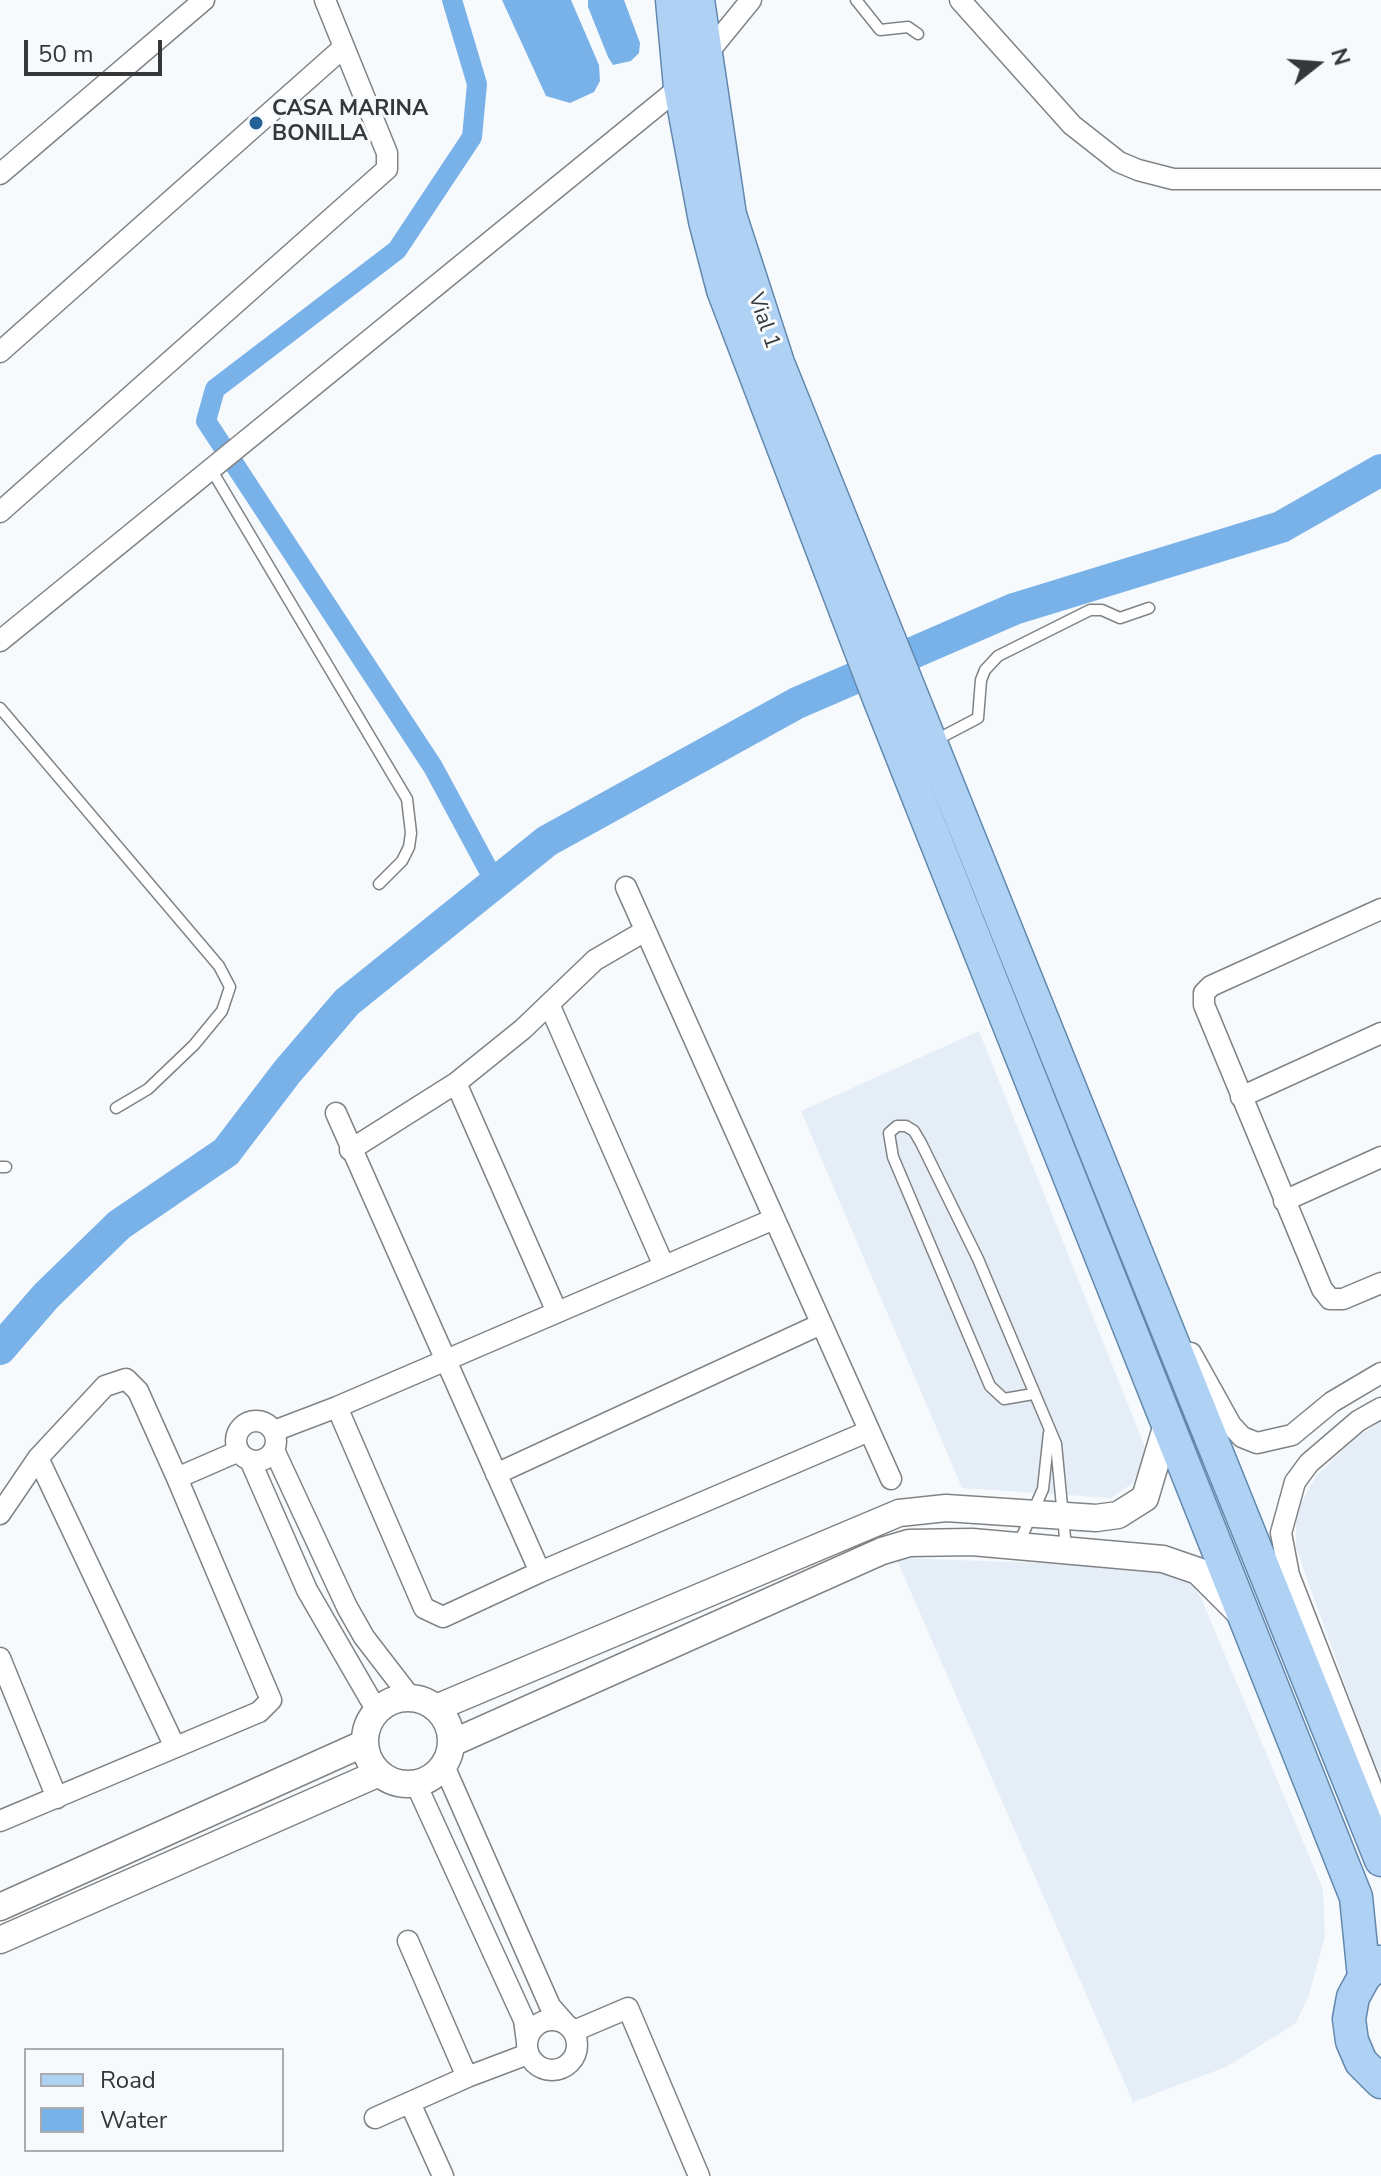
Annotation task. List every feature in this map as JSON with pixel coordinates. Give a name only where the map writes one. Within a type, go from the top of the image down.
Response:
[{"type":"main road","name":"Vial 1","points":[[672,0],[680,87],[705,221],[723,290],[871,634]]},
{"type":"main road","name":"Vial 1","points":[[698,0],[730,215],[750,284],[871,634]]},
{"type":"main road","points":[[871,634],[910,692],[931,742],[1376,1848]]},
{"type":"main road","points":[[871,634],[880,701],[1356,1897],[1372,1968],[1353,1997],[1349,2019],[1352,2041],[1361,2062],[1381,2082]]},
{"type":"street","points":[[0,174],[204,0]]},
{"type":"street","points":[[0,512],[383,175],[389,161],[387,153],[325,0]]},
{"type":"street","points":[[0,641],[680,87],[751,0]]},
{"type":"street","points":[[960,0],[1072,125],[1119,162],[1173,179],[1381,179]]},
{"type":"street","points":[[0,352],[344,47]]},
{"type":"street","points":[[626,887],[891,1479]]},
{"type":"street","points":[[1381,909],[1211,986],[1204,993],[1204,1005],[1241,1097],[1312,1268],[1330,1299],[1357,1295],[1381,1283]]},
{"type":"street","points":[[350,1150],[456,1083],[549,1004],[595,960],[645,931]]},
{"type":"street","points":[[549,1004],[664,1266]]},
{"type":"street","points":[[1241,1097],[1381,1033]]},
{"type":"street","points":[[456,1083],[557,1312]]},
{"type":"street","points":[[336,1113],[540,1572]]},
{"type":"street","points":[[1284,1201],[1381,1157]]},
{"type":"street","points":[[177,1478],[244,1456],[264,1460],[274,1440],[337,1407],[774,1219]]},
{"type":"street","points":[[1157,1307],[1182,1337],[1231,1425],[1242,1437],[1257,1443],[1292,1435],[1359,1384],[1381,1373]]},
{"type":"street","points":[[496,1474],[821,1324]]},
{"type":"street","points":[[0,1514],[38,1458],[105,1386],[126,1379],[138,1391],[271,1700],[259,1712],[0,1821]]},
{"type":"street","points":[[1359,1384],[1379,1410],[1309,1463],[1295,1482],[1281,1533],[1289,1575],[1371,1786],[1376,1848]]},
{"type":"street","points":[[337,1407],[429,1612],[451,1616],[540,1572],[869,1431]]},
{"type":"street","points":[[377,1711],[331,1635],[244,1456],[236,1438],[243,1425],[256,1420],[274,1440],[306,1519],[364,1637],[411,1698],[436,1708],[445,1718],[448,1754],[500,1894],[550,2006],[570,2027],[575,2056],[563,2067],[547,2070],[527,2048],[524,2020],[416,1784]]},
{"type":"street","points":[[436,1708],[899,1513],[946,1508],[1096,1518],[1135,1508],[1145,1498],[1153,1481],[1168,1421]]},
{"type":"street","points":[[38,1458],[175,1747]]},
{"type":"street","points":[[281,1530],[306,1519]]},
{"type":"street","points":[[411,1698],[387,1703],[377,1711],[370,1720],[365,1743],[367,1754],[379,1773],[403,1785],[416,1784],[436,1775],[448,1754],[882,1551],[932,1540],[1066,1550],[1183,1564],[1212,1583],[1248,1622]]},
{"type":"street","points":[[0,1658],[57,1798]]},
{"type":"street","points":[[0,1907],[365,1743]]},
{"type":"street","points":[[0,1940],[379,1773]]},
{"type":"street","points":[[472,1906],[500,1894]]},
{"type":"street","points":[[408,1941],[467,2077]]},
{"type":"street","points":[[502,1971],[528,1960]]},
{"type":"street","points":[[375,2118],[527,2048],[541,2022],[557,2020],[570,2027],[628,2008],[699,2176]]},
{"type":"street","points":[[410,2103],[443,2176]]},
{"type":"lane","points":[[856,0],[880,30],[908,27],[918,34]]},
{"type":"lane","points":[[211,469],[407,799],[409,847],[402,861],[379,884]]},
{"type":"lane","points":[[931,742],[978,718],[981,680],[989,664],[998,656],[1090,610],[1120,618],[1149,608]]},
{"type":"lane","points":[[0,708],[219,966],[230,987],[222,1011],[194,1045],[148,1089],[116,1108]]},
{"type":"lane","points":[[1033,1394],[1004,1399],[990,1386],[893,1157],[889,1133],[897,1126],[906,1126],[914,1131],[921,1143],[978,1259],[1049,1431],[1058,1458],[1066,1550]]},
{"type":"lane","points":[[1017,1546],[1035,1514],[1047,1470],[1049,1431]]},
{"type":"shaded area","points":[[979,1031],[1147,1452],[1133,1483],[1111,1498],[962,1488],[801,1111]]},
{"type":"shaded area","points":[[1381,1421],[1381,1785],[1296,1548],[1296,1513],[1316,1476],[1356,1438]]},
{"type":"shaded area","points":[[896,1558],[1165,1567],[1190,1580],[1202,1600],[1323,1889],[1325,1936],[1309,1995],[1296,2023],[1226,2067],[1133,2102]]},
{"type":"water","points":[[502,0],[571,0],[599,65],[600,81],[594,92],[570,103],[546,96]]},
{"type":"water","points":[[588,0],[624,0],[640,43],[639,53],[631,61],[613,65],[588,7]]},
{"type":"waterway","points":[[452,0],[477,84],[472,137],[397,250],[215,389],[206,421],[433,767],[495,882]]},
{"type":"waterway","points":[[0,1349],[46,1296],[119,1225],[226,1152],[287,1072],[347,1002],[547,841],[797,703],[1014,609],[1281,527],[1381,470]]},
{"type":"place","name":"CASA MARINA BONILLA","points":[[256,123]]}]
